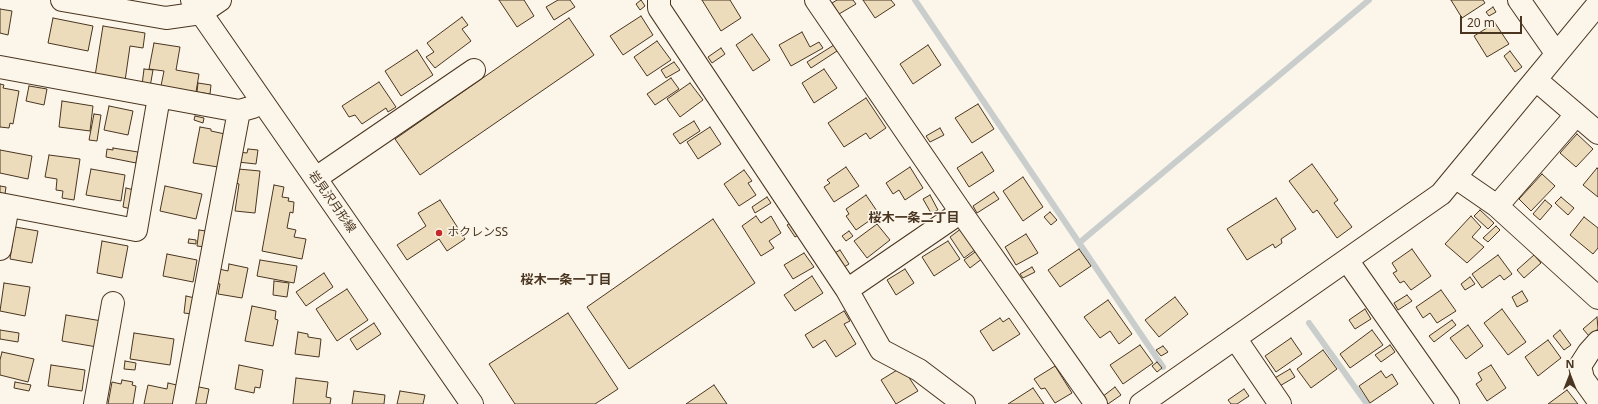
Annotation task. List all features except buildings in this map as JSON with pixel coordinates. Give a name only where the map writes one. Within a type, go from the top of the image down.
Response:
[{"type":"street","points":[[62,0],[166,18],[196,6],[220,0]]},
{"type":"street","points":[[816,0],[961,212],[1096,404]]},
{"type":"street","points":[[1519,0],[1556,54]]},
{"type":"street","points":[[663,3],[847,290],[881,350],[919,370],[964,404]]},
{"type":"street","points":[[1141,404],[1441,194],[1598,4]]},
{"type":"street","name":"岩見沢月形線","points":[[196,6],[472,404]]},
{"type":"street","points":[[0,67],[239,111],[264,104]]},
{"type":"street","points":[[316,178],[474,70]]},
{"type":"street","points":[[1536,80],[1598,133]]},
{"type":"street","points":[[0,249],[4,205],[136,230],[159,97]]},
{"type":"street","points":[[184,404],[239,111]]},
{"type":"street","points":[[1497,206],[1576,115]]},
{"type":"street","points":[[1455,177],[1497,206],[1598,298]]},
{"type":"street","points":[[847,290],[961,212]]},
{"type":"street","points":[[1347,260],[1448,404]]},
{"type":"street","points":[[95,404],[113,303]]},
{"type":"street","points":[[1235,338],[1280,404]]},
{"type":"street","points":[[1598,342],[1580,366],[1583,379],[1598,400]]},
{"type":"waterway","points":[[915,0],[1163,367]]},
{"type":"waterway","points":[[1079,243],[1369,0]]},
{"type":"waterway","points":[[1309,323],[1367,404]]},
{"type":"place","name":"ホクレンSS","points":[[439,233]]},
{"type":"district","name":"桜木一条二丁目","points":[[914,218]]},
{"type":"district","name":"桜木一条一丁目","points":[[566,280]]}]
